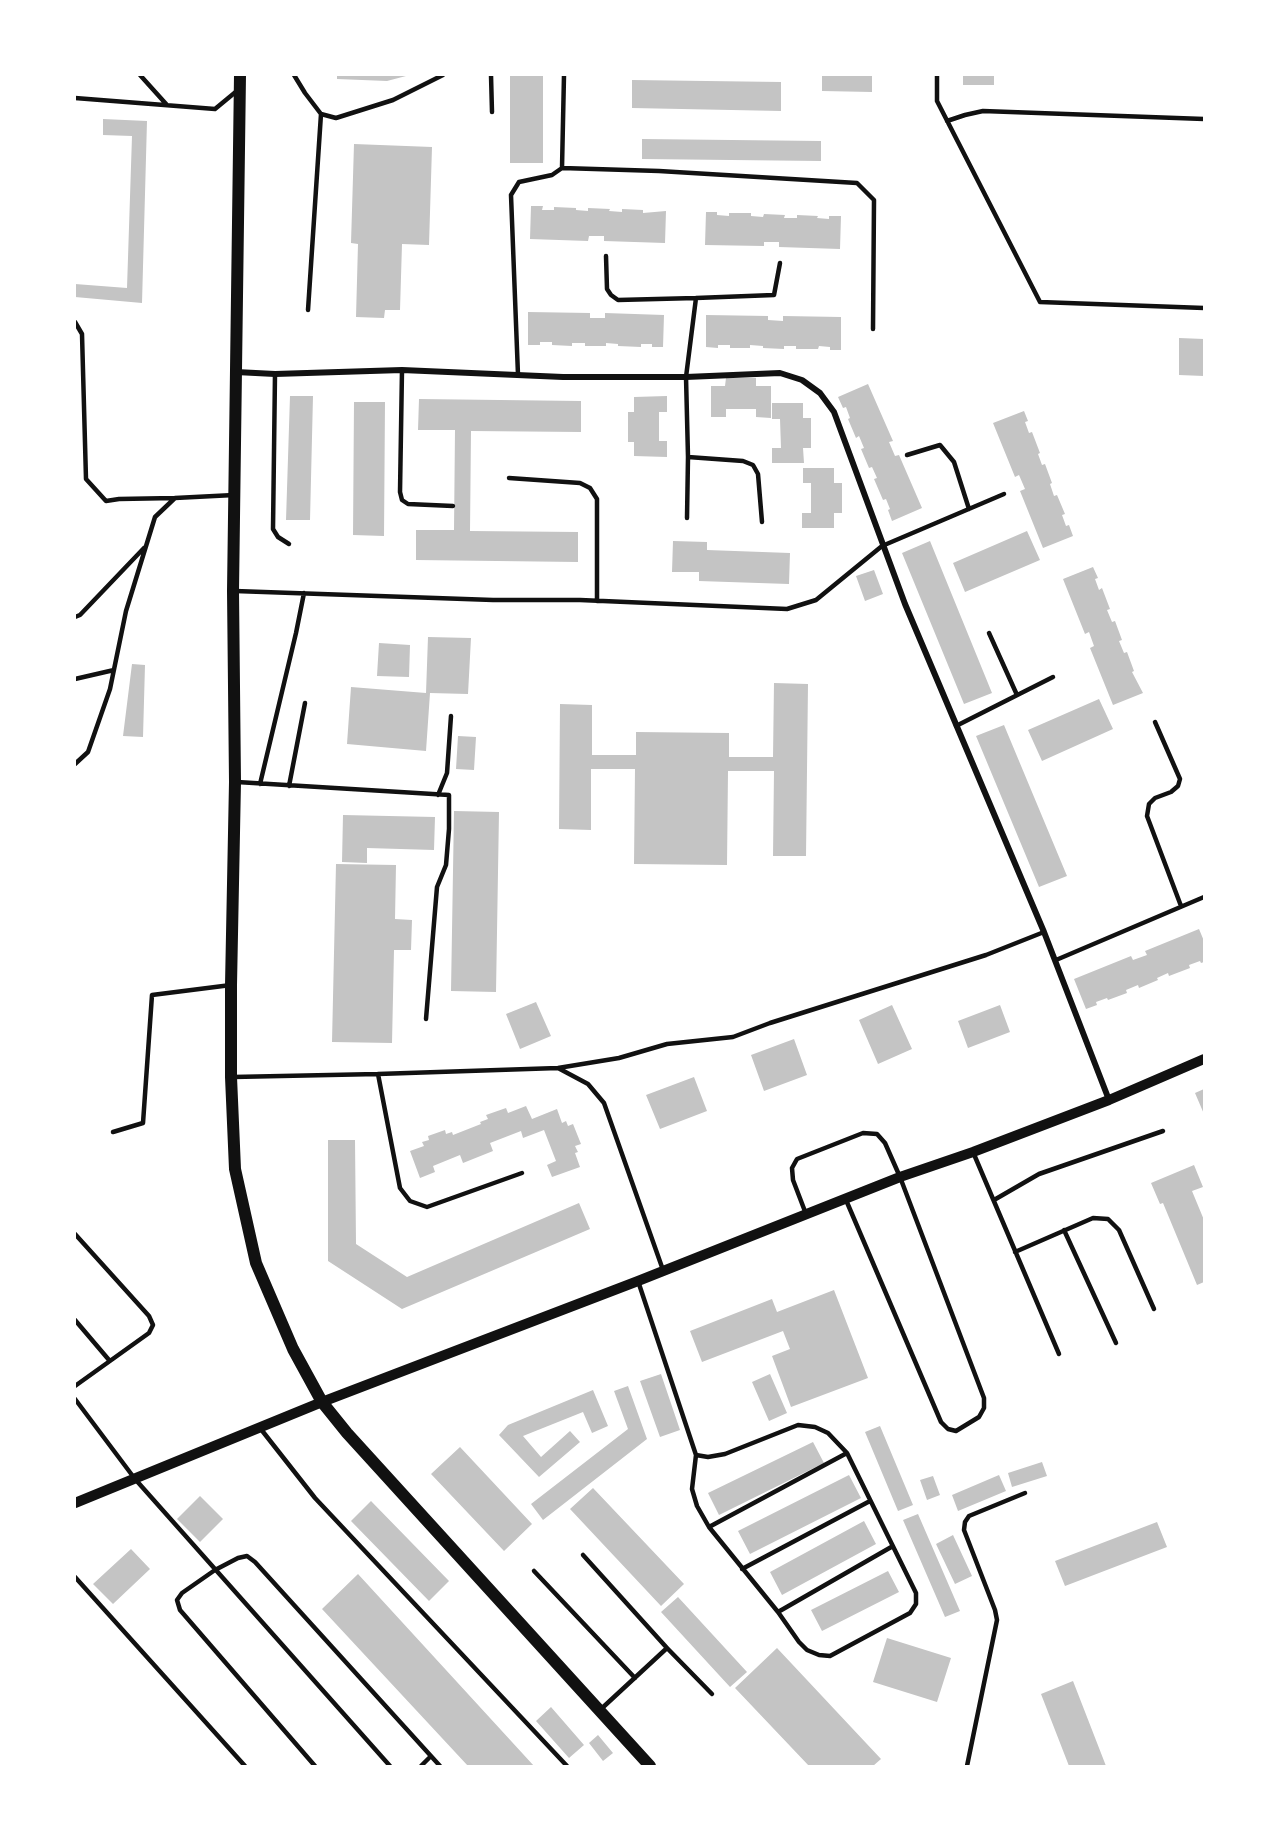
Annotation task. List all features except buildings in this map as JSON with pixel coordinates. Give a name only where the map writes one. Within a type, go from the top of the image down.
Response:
[{"type":"main road","points":[[240,75],[233,591],[231,1077],[235,1169],[256,1263],[293,1349],[322,1402],[355,1442],[650,1766]]},
{"type":"street","points":[[236,372],[275,374],[402,370],[518,375],[686,377],[780,373],[802,380],[820,393],[834,412],[882,546],[1056,960],[1109,1100]]},
{"type":"street","points":[[75,1503],[322,1402],[638,1281],[900,1177],[1109,1100],[1204,1059]]},
{"type":"lane","points":[[140,75],[167,105]]},
{"type":"lane","points":[[294,75],[321,114],[336,118],[393,100],[444,75]]},
{"type":"lane","points":[[491,75],[492,112]]},
{"type":"lane","points":[[562,168],[564,75]]},
{"type":"lane","points":[[937,75],[937,101],[1040,303],[1204,308]]},
{"type":"lane","points":[[75,98],[215,109],[240,88]]},
{"type":"lane","points":[[947,122],[965,114],[983,111],[1204,118]]},
{"type":"lane","points":[[308,310],[321,114]]},
{"type":"lane","points":[[518,375],[511,195],[519,182],[552,175],[562,168],[659,171],[857,183],[874,200],[873,329]]},
{"type":"lane","points":[[606,256],[608,289],[611,296],[618,300],[774,295],[780,263]]},
{"type":"lane","points":[[687,518],[686,377],[696,298]]},
{"type":"lane","points":[[75,322],[82,334],[86,479],[106,501],[234,495]]},
{"type":"lane","points":[[402,370],[400,492],[402,500],[408,504],[453,506]]},
{"type":"lane","points":[[275,374],[273,529],[278,537],[290,544]]},
{"type":"lane","points":[[907,455],[940,445],[954,462],[969,509]]},
{"type":"lane","points":[[688,457],[743,461],[753,465],[758,474],[762,522]]},
{"type":"lane","points":[[509,478],[580,483],[590,488],[597,499],[597,601]]},
{"type":"lane","points":[[233,591],[493,600],[597,601],[787,609],[816,600],[882,546],[1004,494]]},
{"type":"lane","points":[[75,764],[88,752],[110,688],[126,611],[155,517],[175,498]]},
{"type":"lane","points":[[75,617],[80,615],[146,546]]},
{"type":"lane","points":[[260,784],[304,593]]},
{"type":"lane","points":[[989,633],[1017,695]]},
{"type":"lane","points":[[75,679],[114,670]]},
{"type":"lane","points":[[956,726],[1053,677]]},
{"type":"lane","points":[[289,786],[305,703]]},
{"type":"lane","points":[[438,795],[447,773],[451,716]]},
{"type":"lane","points":[[1155,722],[1179,779],[1178,786],[1155,798],[1149,804],[1147,816],[1181,906]]},
{"type":"lane","points":[[234,782],[449,795],[446,865],[437,888],[426,1019]]},
{"type":"lane","points":[[1056,960],[1204,897]]},
{"type":"lane","points":[[231,1077],[558,1068],[619,1058],[667,1044],[734,1037],[770,1023],[986,955],[1044,932]]},
{"type":"lane","points":[[113,1132],[143,1123],[152,995],[231,985]]},
{"type":"lane","points":[[558,1068],[588,1084],[604,1102],[663,1270]]},
{"type":"lane","points":[[378,1074],[400,1188],[410,1202],[427,1207],[522,1173]]},
{"type":"lane","points":[[994,1200],[1039,1174],[1163,1131]]},
{"type":"lane","points":[[807,1215],[794,1180],[792,1168],[797,1159],[863,1133],[877,1134],[885,1143],[900,1177],[984,1398],[984,1408],[979,1417],[956,1431],[948,1429],[941,1422],[846,1200]]},
{"type":"lane","points":[[973,1152],[1059,1354]]},
{"type":"lane","points":[[1016,1252],[1093,1218],[1108,1219],[1119,1230],[1154,1309]]},
{"type":"lane","points":[[1064,1230],[1116,1343]]},
{"type":"lane","points":[[75,1234],[149,1316],[153,1325],[148,1333],[75,1386]]},
{"type":"lane","points":[[638,1281],[696,1455],[692,1489],[697,1506],[709,1527],[799,1642],[807,1650],[819,1655],[830,1656],[910,1613],[916,1604],[916,1593],[847,1453],[828,1432],[815,1427],[798,1425],[724,1454],[708,1457],[696,1455]]},
{"type":"lane","points":[[75,1320],[109,1360]]},
{"type":"lane","points":[[75,1399],[135,1479],[390,1766]]},
{"type":"lane","points":[[260,1428],[315,1498],[567,1766]]},
{"type":"lane","points":[[709,1527],[847,1453]]},
{"type":"lane","points":[[967,1766],[997,1620],[964,1530],[965,1522],[969,1516],[1025,1493]]},
{"type":"lane","points":[[742,1569],[870,1501]]},
{"type":"lane","points":[[777,1612],[893,1546]]},
{"type":"lane","points":[[583,1555],[712,1694]]},
{"type":"lane","points":[[315,1766],[180,1610],[177,1600],[182,1593],[215,1570],[238,1558],[247,1556],[255,1562],[440,1766]]},
{"type":"lane","points":[[534,1571],[635,1678]]},
{"type":"lane","points":[[75,1577],[245,1766]]},
{"type":"lane","points":[[600,1710],[667,1648]]},
{"type":"lane","points":[[421,1766],[431,1756]]}]
